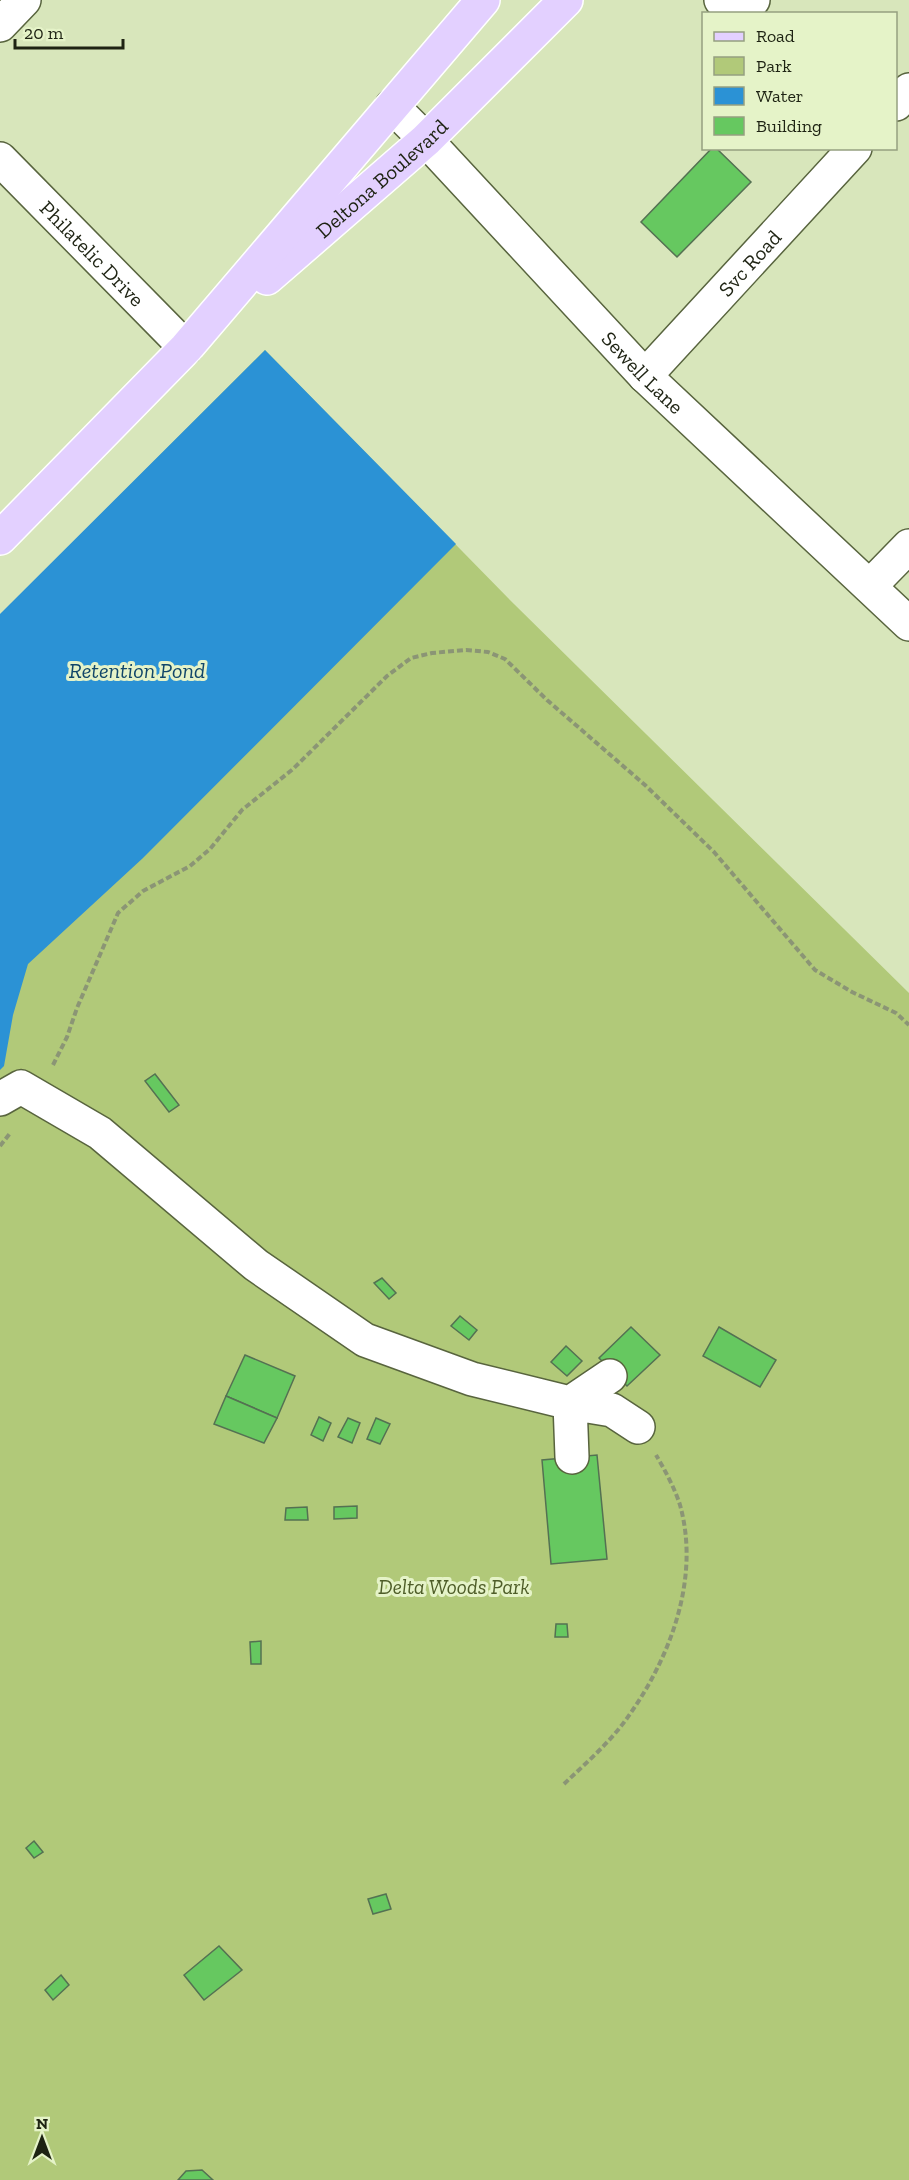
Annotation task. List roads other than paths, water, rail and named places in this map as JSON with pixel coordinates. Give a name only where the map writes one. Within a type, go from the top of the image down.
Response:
[{"type":"main road","name":"Deltona Boulevard","points":[[186,348],[426,140],[566,0]]},
{"type":"main road","name":"Deltona Boulevard","points":[[0,538],[186,348],[392,106],[470,4]]},
{"type":"street","points":[[0,25],[24,0]]},
{"type":"street","points":[[897,103],[909,90]]},
{"type":"street","name":"Sewell Lane","points":[[392,106],[645,376],[909,624]]},
{"type":"street","name":"Svc Road","points":[[645,376],[853,150]]},
{"type":"street","name":"Philatelic Drive","points":[[0,159],[186,348]]},
{"type":"street","points":[[870,586],[909,546]]},
{"type":"street","points":[[0,1099],[21,1088],[100,1133],[256,1265],[365,1340],[472,1379],[570,1403],[612,1410],[638,1427]]},
{"type":"street","points":[[570,1403],[610,1376]]},
{"type":"street","points":[[570,1403],[572,1457]]},
{"type":"water","name":"Retention Pond","points":[[265,350],[456,544],[143,858],[28,964],[13,1015],[4,1066],[0,1070],[0,614]]},
{"type":"park label","name":"Delta Woods Park","points":[[454,1586]]}]
